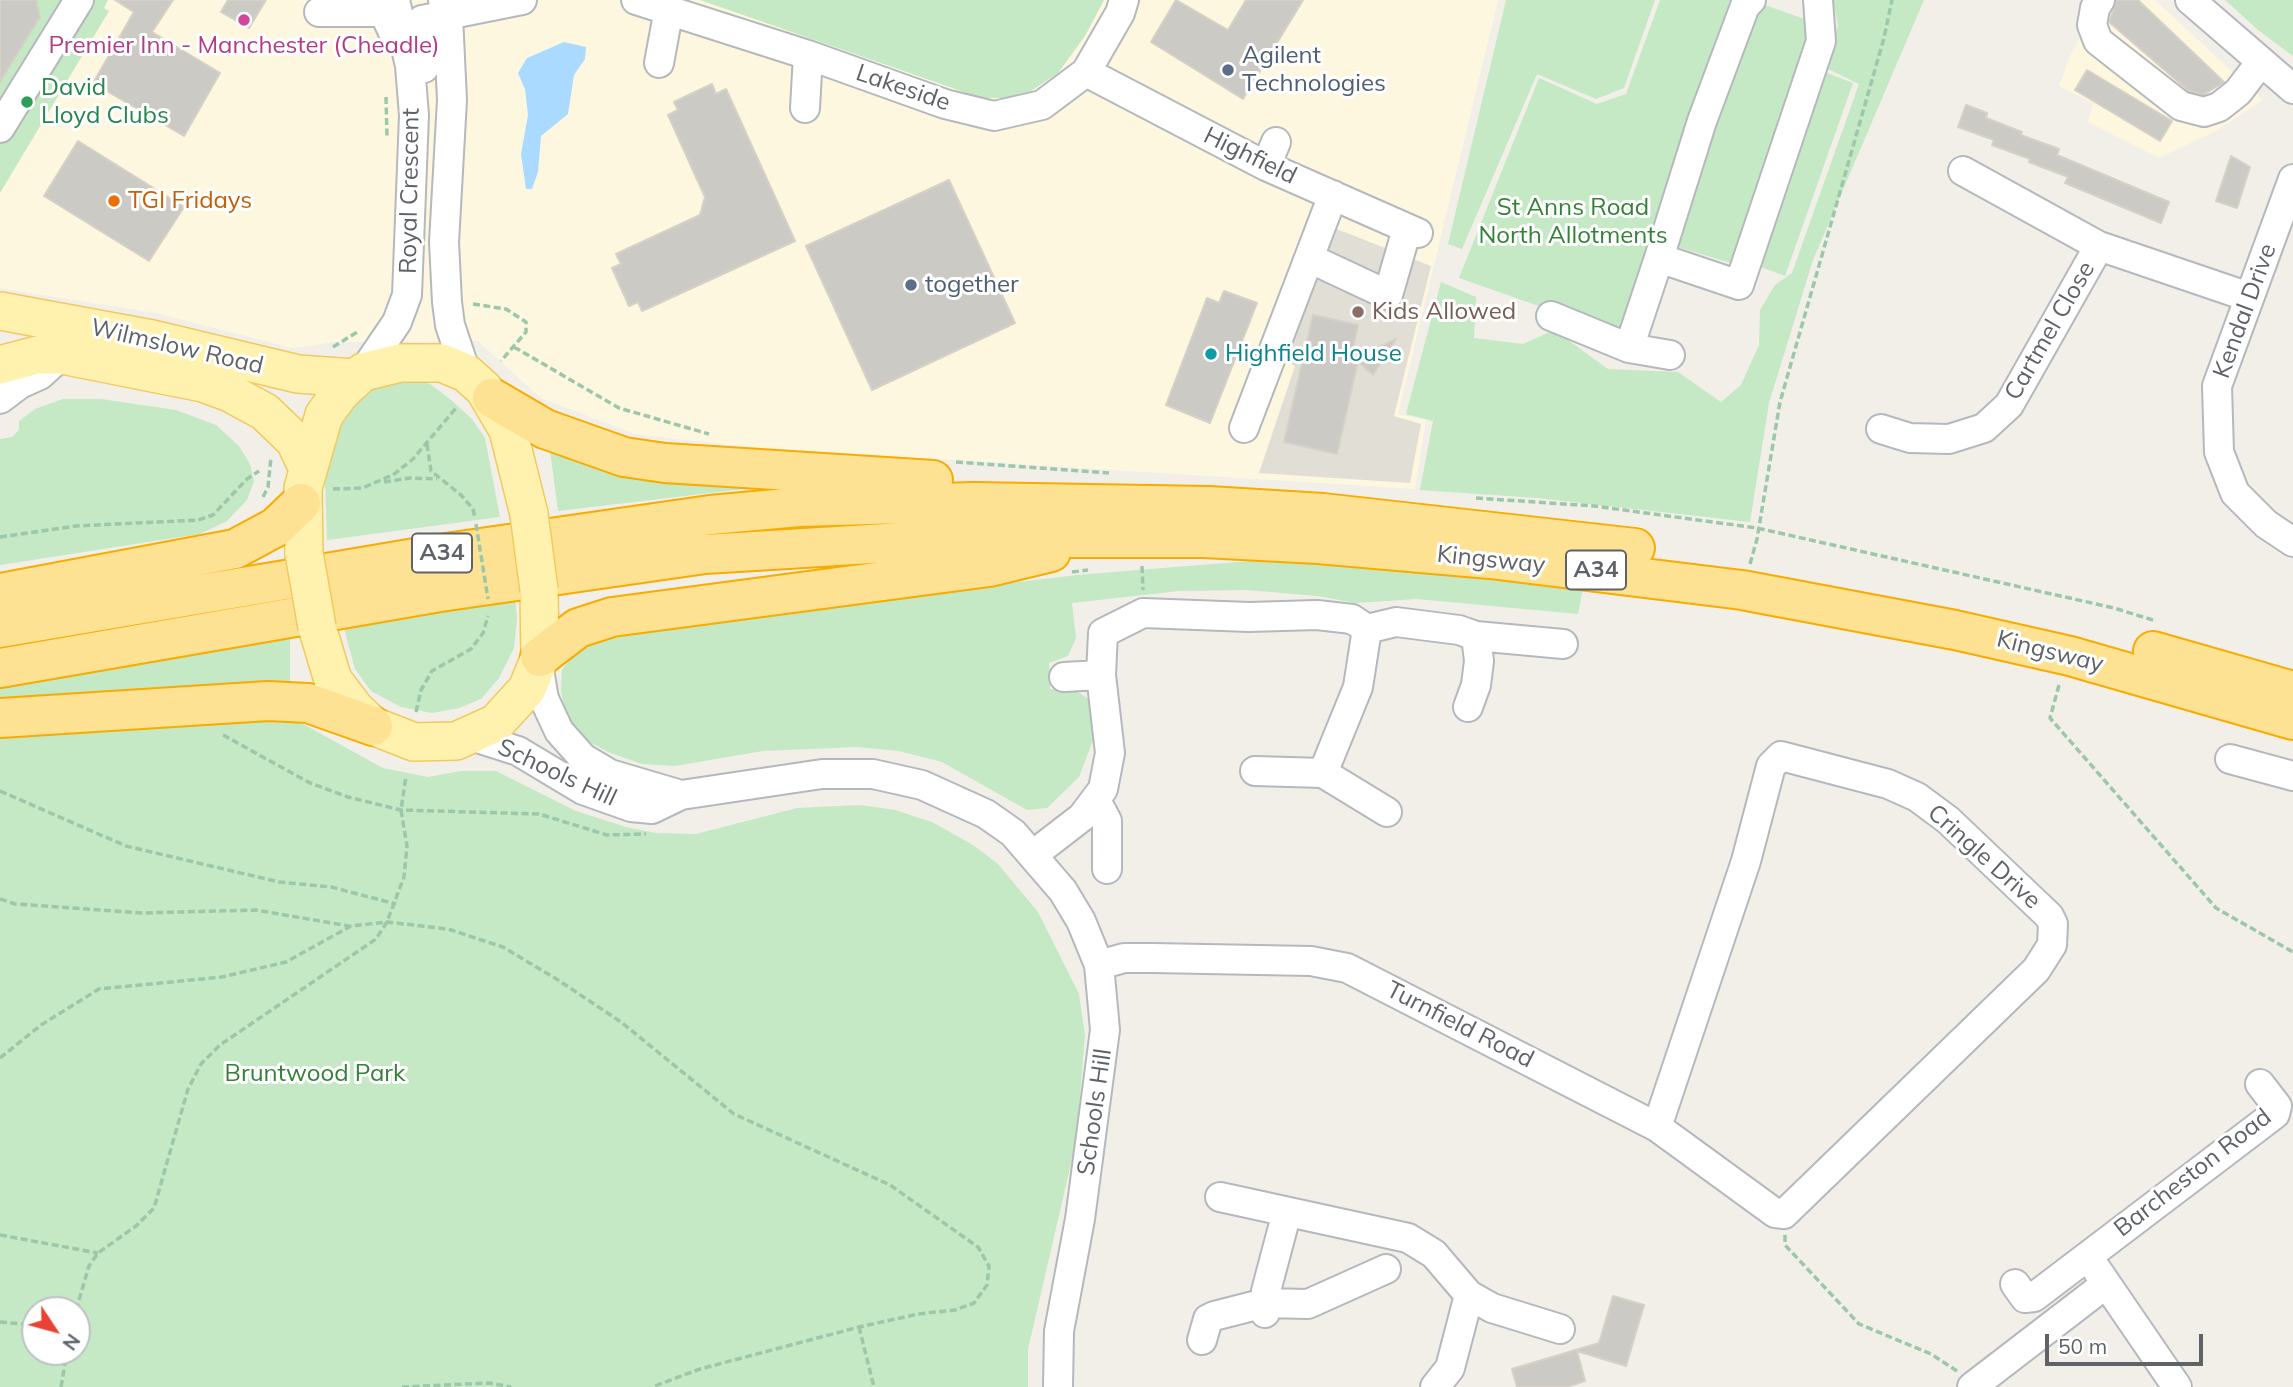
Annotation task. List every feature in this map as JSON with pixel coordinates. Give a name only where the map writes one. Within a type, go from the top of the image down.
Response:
[{"type":"highway","points":[[471,393],[545,429],[624,457],[676,464],[1060,491],[1117,520]]},
{"type":"highway","points":[[0,593],[235,548],[276,527],[311,486]]},
{"type":"highway","name":"Kingsway","points":[[0,628],[609,528],[710,514],[887,504],[1117,520],[1318,544],[1630,574],[1849,609],[2070,656],[2293,720]]},
{"type":"highway","name":"Kingsway","points":[[0,668],[609,566],[705,554],[1117,520],[1323,513],[1638,548],[1963,604],[2189,660],[2293,691]]},
{"type":"highway","points":[[539,661],[578,628],[612,617],[989,567],[1117,520]]},
{"type":"highway","points":[[0,718],[268,701],[308,703],[373,726]]},
{"type":"main road","name":"Wilmslow Road","points":[[0,311],[152,339],[298,374],[358,375],[400,363],[442,363],[471,393]]},
{"type":"main road","name":"Wilmslow Road","points":[[0,365],[37,355],[62,355],[139,369],[230,393],[265,412],[282,425],[295,441],[311,486]]},
{"type":"main road","points":[[358,375],[324,415],[311,486],[304,553],[317,627],[334,680],[355,709],[373,726],[414,742],[441,743],[471,736],[508,713],[527,689],[539,661],[539,590],[516,455],[471,393]]},
{"type":"street","points":[[0,128],[79,0]]},
{"type":"street","points":[[346,0],[319,12],[369,10],[385,15],[410,65]]},
{"type":"street","name":"Royal Crescent","points":[[358,375],[397,322],[407,295],[400,144],[410,65],[395,0]]},
{"type":"street","points":[[400,144],[427,128],[422,20],[445,8],[522,0]]},
{"type":"street","name":"Lakeside","points":[[636,0],[808,55],[945,104],[994,116],[1042,105],[1086,72],[1120,13],[1124,0]]},
{"type":"street","points":[[1629,348],[1702,121],[1745,6],[1751,0]]},
{"type":"street","points":[[1659,258],[1739,285],[1821,41],[1818,0]]},
{"type":"street","points":[[2101,0],[2095,8],[2092,25],[2098,41],[2181,106],[2204,112],[2219,107],[2238,92],[2260,63]]},
{"type":"street","points":[[2190,0],[2293,89]]},
{"type":"street","name":"Royal Crescent","points":[[445,8],[452,100],[444,242],[447,302],[450,325],[471,393]]},
{"type":"street","points":[[659,63],[669,9]]},
{"type":"street","points":[[805,108],[808,55]]},
{"type":"street","name":"Highfield","points":[[1086,72],[1271,154],[1333,195],[1412,231],[1388,295],[1309,258]]},
{"type":"street","points":[[1962,171],[2099,246],[2249,297]]},
{"type":"street","name":"Kendal Drive","points":[[2293,179],[2217,386],[2219,452],[2235,493],[2266,524],[2293,542]]},
{"type":"street","points":[[1244,428],[1333,195]]},
{"type":"street","name":"Cartmel Close","points":[[1881,429],[1910,438],[1949,439],[1984,428],[2009,405],[2099,246]]},
{"type":"street","points":[[1551,316],[1629,348],[1670,355]]},
{"type":"street","points":[[0,399],[20,384],[40,375],[62,355]]},
{"type":"street","points":[[1034,854],[1082,817],[1097,800],[1107,775],[1110,753],[1101,675],[1103,633],[1143,613],[1249,617],[1317,615],[1352,619],[1367,629],[1396,622],[1459,629],[1476,636],[1563,644]]},
{"type":"street","points":[[1323,773],[1358,687],[1367,629]]},
{"type":"street","points":[[1468,707],[1476,685],[1479,661],[1476,636]]},
{"type":"street","name":"Schools Hill","points":[[539,661],[551,718],[574,751],[610,774],[681,795]]},
{"type":"street","points":[[1064,677],[1101,675]]},
{"type":"street","name":"Schools Hill","points":[[471,736],[518,751],[583,790],[631,807],[652,809],[681,795],[822,774],[892,777],[947,793],[986,814],[1034,854],[1074,908],[1099,965],[1105,1030],[1101,1083],[1059,1331],[1058,1387]]},
{"type":"street","name":"Cringle Drive","points":[[1657,1127],[1746,861],[1771,766],[1781,756],[1799,760],[1888,784],[1931,807],[2049,916],[2053,924],[2052,946],[2036,970],[1784,1214]]},
{"type":"street","points":[[2230,759],[2293,776]]},
{"type":"street","points":[[1255,771],[1323,773],[1387,812]]},
{"type":"street","points":[[1097,800],[1107,821],[1107,869]]},
{"type":"street","name":"Turnfield Road","points":[[1099,965],[1134,958],[1331,962],[1360,973],[1657,1127],[1775,1213],[1784,1214]]},
{"type":"street","name":"Barcheston Road","points":[[2015,1284],[2025,1298],[2034,1297],[2275,1114],[2277,1106],[2260,1084]]},
{"type":"street","points":[[1220,1197],[1376,1228],[1408,1238],[1434,1254],[1469,1295],[1492,1308],[1560,1329]]},
{"type":"street","points":[[1265,1308],[1266,1291],[1287,1212]]},
{"type":"street","points":[[2087,1257],[2177,1387]]},
{"type":"street","points":[[1202,1340],[1208,1319],[1265,1308],[1308,1304],[1386,1269]]},
{"type":"street","points":[[1967,1381],[2106,1284]]},
{"type":"street","points":[[1435,1387],[1450,1368],[1469,1295]]},
{"type":"path","points":[[1750,566],[1780,402],[1884,38],[1892,0]]},
{"type":"path","points":[[386,90],[400,144]]},
{"type":"path","points":[[461,303],[506,309],[522,318],[527,326],[526,332],[501,361]]},
{"type":"path","points":[[514,347],[619,408],[718,438]]},
{"type":"path","points":[[380,483],[403,468],[471,393]]},
{"type":"path","points":[[416,712],[421,690],[432,671],[471,649],[483,633],[488,599],[472,509],[461,495],[437,478],[429,464],[427,444]]},
{"type":"path","points":[[259,505],[268,486],[271,454]]},
{"type":"path","points":[[0,537],[76,526],[198,520],[214,516],[247,479],[259,471]]},
{"type":"path","points":[[311,486],[348,491],[410,478],[437,478]]},
{"type":"path","points":[[1757,528],[2114,608],[2164,623]]},
{"type":"path","points":[[2070,656],[2054,698],[2050,718],[2216,908],[2293,952]]},
{"type":"path","points":[[192,706],[219,732],[310,783],[348,797],[401,810],[539,814],[607,835],[642,836],[655,830]]},
{"type":"path","points":[[80,1296],[89,1266],[98,1253],[135,1226],[154,1208],[188,1089],[201,1064],[240,1030],[376,939],[387,922],[404,877],[407,846],[401,810],[406,776]]},
{"type":"path","points":[[0,791],[127,846],[279,882],[331,887],[396,904]]},
{"type":"path","points":[[0,899],[15,904],[142,913],[256,910],[351,926],[387,922],[448,929],[503,947],[621,1023],[734,1114],[890,1185],[978,1247],[989,1266],[987,1285],[974,1303],[955,1310],[859,1327],[700,1369],[652,1387]]},
{"type":"path","points":[[0,1058],[41,1025],[99,989],[222,978],[286,962],[351,926]]},
{"type":"path","points":[[1784,1214],[1785,1245],[1859,1324],[1931,1354],[1967,1381]]},
{"type":"path","points":[[0,1235],[98,1253]]},
{"type":"path","points":[[0,1322],[21,1324]]},
{"type":"path","points":[[859,1327],[874,1387]]},
{"type":"path","points":[[61,1387],[64,1366]]},
{"type":"path","points":[[402,1387],[489,1383],[511,1387]]},
{"type":"shaded area","points":[[0,0],[1498,0],[1398,414],[1426,420],[1415,489],[749,447],[635,434],[541,398],[478,341],[335,342],[292,348],[156,313],[0,288]]},
{"type":"shaded area","points":[[2094,0],[2155,0],[2263,100],[2214,132],[2159,158],[2088,122],[2093,103],[2059,86],[2070,56],[2089,21]]},
{"type":"shaded area","name":"Kids Allowed","points":[[1329,226],[1431,266],[1394,416],[1421,424],[1410,483],[1259,473],[1295,366],[1279,358]]},
{"type":"green space","name":"David Lloyd Clubs","points":[[0,0],[108,0],[104,8],[109,11],[0,193]]},
{"type":"green space","points":[[700,0],[1104,0],[1085,36],[1058,73],[1031,91],[1004,98],[981,98]]},
{"type":"green space","points":[[1506,0],[1655,0],[1624,88],[1596,99],[1537,74],[1462,249],[1448,244]]},
{"type":"green space","name":"St Anns Road North Allotments","points":[[1660,0],[1737,0],[1624,336],[1459,278],[1539,78],[1597,104],[1626,94]]},
{"type":"green space","points":[[1833,0],[1924,0],[1813,260],[1769,403],[1750,522],[1537,498],[1420,490],[1433,421],[1406,414],[1441,282],[1476,297],[1474,338],[1523,344],[1554,330],[1608,369],[1678,372],[1721,402],[1741,385],[1759,345],[1760,310],[1775,285],[1792,273],[1859,84],[1824,67],[1838,26]]},
{"type":"green space","points":[[2225,0],[2293,0],[2293,56],[2258,30]]},
{"type":"green space","name":"St Anns Road North Allotments","points":[[1762,4],[1813,22],[1741,266],[1671,245],[1745,17]]},
{"type":"green space","points":[[1812,67],[1853,83],[1785,276],[1747,262]]},
{"type":"green space","points":[[409,377],[430,384],[451,400],[472,419],[485,438],[500,517],[327,540],[325,478],[333,425],[365,389]]},
{"type":"green space","points":[[63,399],[101,399],[176,410],[216,425],[239,446],[250,464],[254,481],[247,500],[227,521],[200,534],[0,565],[0,439],[12,437],[19,430],[19,421],[35,409]]},
{"type":"green space","points":[[549,442],[752,488],[558,511]]},
{"type":"green space","points":[[1262,560],[1384,565],[1583,588],[1578,614],[1417,599],[1355,603],[1318,596],[1247,590],[1179,591],[1072,603],[1076,638],[1068,656],[1049,663],[1050,689],[1078,692],[1090,700],[1093,740],[1079,777],[1047,808],[1027,810],[942,762],[899,751],[857,747],[763,751],[675,766],[642,764],[608,752],[581,737],[565,713],[561,691],[562,670],[576,651],[605,635],[632,628],[1077,575]]},
{"type":"green space","points":[[514,588],[517,619],[514,648],[499,678],[481,699],[459,708],[432,713],[401,707],[371,691],[355,669],[342,621]]},
{"type":"green space","points":[[290,629],[290,686],[0,705],[0,676]]},
{"type":"green space","name":"Bruntwood Park","points":[[292,718],[383,768],[428,777],[461,771],[496,771],[576,811],[626,827],[656,833],[696,834],[797,808],[860,805],[895,810],[932,822],[973,845],[998,864],[1038,912],[1079,994],[1085,1035],[1076,1142],[1028,1349],[1028,1387],[0,1387],[0,738]]},
{"type":"water","points":[[564,42],[586,47],[585,59],[574,75],[568,114],[541,136],[538,172],[532,189],[526,189],[521,154],[528,115],[525,89],[518,73],[527,58]]},
{"type":"building","points":[[0,0],[36,0],[40,17],[0,82]]},
{"type":"building","points":[[115,0],[173,0],[152,32],[220,73],[184,136],[93,83],[134,12]]},
{"type":"building","name":"Premier Inn - Manchester (Cheadle)","points":[[228,0],[266,0],[249,28],[221,12]]},
{"type":"building","name":"Agilent Technologies","points":[[1176,0],[1228,30],[1246,0],[1303,0],[1243,99],[1151,42]]},
{"type":"building","points":[[2117,0],[2138,0],[2224,82],[2203,95],[2189,91],[2109,22]]},
{"type":"building","points":[[2087,70],[2172,121],[2160,141],[2075,90]]},
{"type":"building","points":[[712,84],[716,94],[726,89],[795,241],[642,311],[638,302],[629,306],[612,268],[621,264],[616,254],[700,215],[705,197],[668,115],[678,110],[674,102]]},
{"type":"building","points":[[1966,105],[1987,113],[1986,118],[2022,132],[2021,135],[2059,149],[2057,155],[2169,202],[2161,223],[2065,183],[2068,177],[1992,145],[1994,140],[1958,127]]},
{"type":"building","name":"TGI Fridays","points":[[78,141],[184,207],[149,261],[44,196]]},
{"type":"building","points":[[2231,156],[2250,167],[2237,208],[2216,201]]},
{"type":"building","name":"together","points":[[949,180],[1015,323],[872,390],[806,246]]},
{"type":"building","name":"Highfield House","points":[[1224,291],[1257,303],[1210,423],[1166,405],[1207,298],[1219,303]]},
{"type":"building","points":[[1313,315],[1358,325],[1350,360],[1396,339],[1373,375],[1358,361],[1337,454],[1284,442]]},
{"type":"building","points":[[1613,1296],[1644,1305],[1626,1366],[1577,1351],[1585,1381],[1567,1387],[1517,1387],[1512,1369],[1599,1343]]},
{"type":"place","name":"Premier Inn - Manchester (Cheadle)","points":[[244,20]]},
{"type":"place","name":"Agilent Technologies","points":[[1228,70]]},
{"type":"place","name":"David Lloyd Clubs","points":[[27,102]]},
{"type":"place","name":"TGI Fridays","points":[[114,201]]},
{"type":"place","name":"together","points":[[911,285]]},
{"type":"place","name":"Kids Allowed","points":[[1358,312]]},
{"type":"place","name":"Highfield House","points":[[1211,354]]}]
